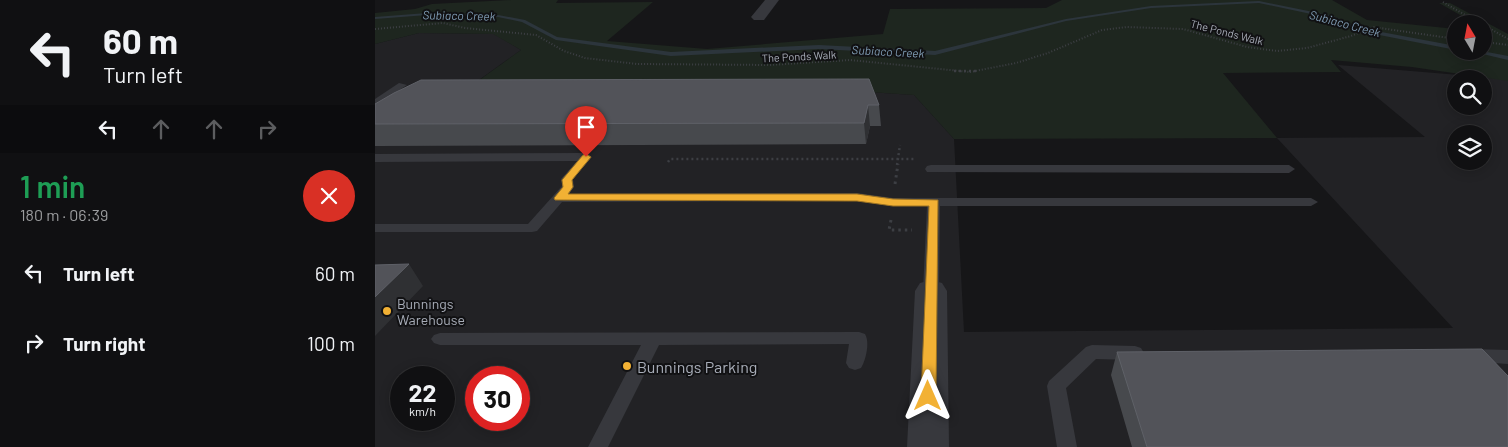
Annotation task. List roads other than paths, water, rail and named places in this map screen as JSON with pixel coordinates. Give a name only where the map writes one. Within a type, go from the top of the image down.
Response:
[{"type":"street","points":[[759,17],[772,0]]},
{"type":"street","points":[[928,447],[931,291]]},
{"type":"lane","points":[[375,102],[402,85]]},
{"type":"lane","points":[[375,158],[586,157],[567,180],[568,187],[532,228],[375,228]]},
{"type":"lane","points":[[931,169],[1289,169]]},
{"type":"lane","points":[[559,198],[857,197],[893,202],[1311,202]]},
{"type":"lane","points":[[931,291],[934,202]]},
{"type":"lane","points":[[440,339],[859,338],[855,363]]},
{"type":"lane","points":[[598,447],[653,339]]},
{"type":"lane","points":[[1067,447],[1057,386],[1092,352],[1151,353]]},
{"type":"lane","points":[[1457,356],[1508,357]]},
{"type":"waterway","name":"Subiaco Creek","points":[[375,18],[427,14],[498,16],[523,21],[556,38],[671,54],[819,47],[935,53],[1066,20],[1151,7],[1259,2],[1331,17],[1359,29],[1447,46]]},
{"type":"waterway","name":"Subiaco Creek","points":[[1493,55],[1508,58]]},
{"type":"place","name":"Bunnings Warehouse","points":[[387,311]]},
{"type":"place","name":"Bunnings Parking","points":[[627,366]]}]
